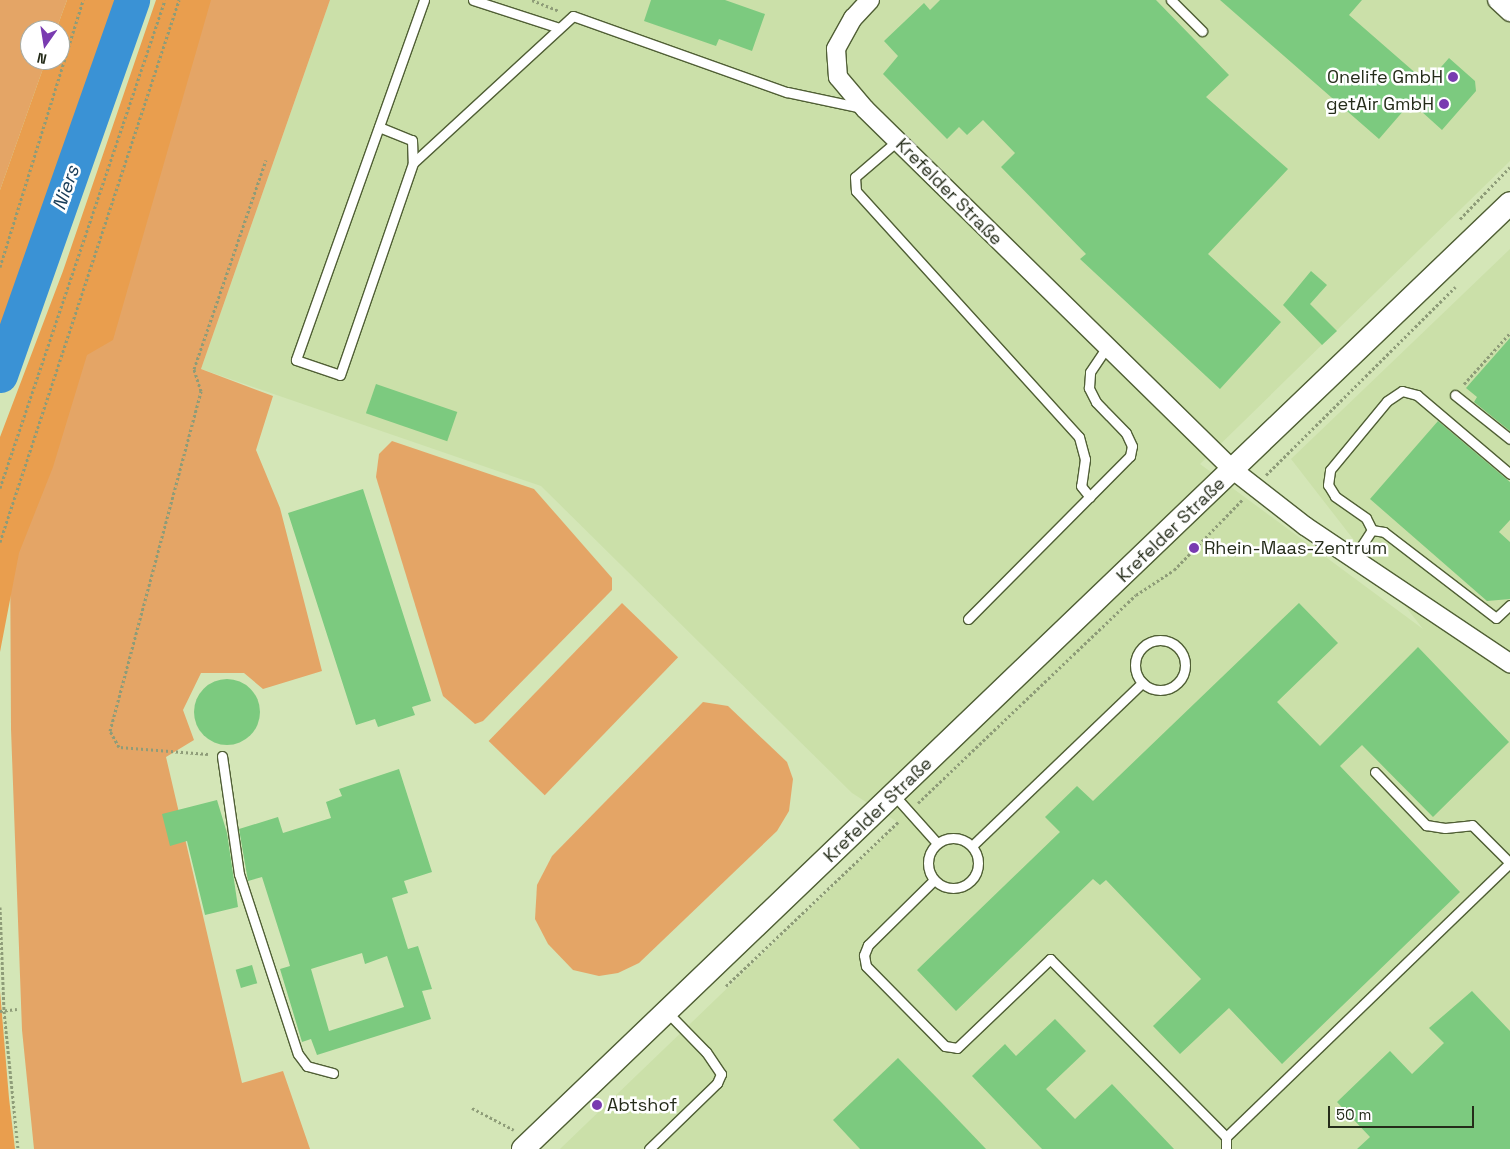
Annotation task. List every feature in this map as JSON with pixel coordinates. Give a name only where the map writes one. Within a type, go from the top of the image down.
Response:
[{"type":"street","name":"Krefelder Straße","points":[[870,0],[853,18],[836,49],[838,77],[865,109],[1106,348],[1233,470],[1353,559],[1510,663]]},
{"type":"street","points":[[1497,0],[1510,12]]},
{"type":"street","name":"Krefelder Straße","points":[[523,1144],[666,1012],[894,795],[1233,470],[1385,319],[1510,203]]},
{"type":"lane","points":[[379,127],[412,140],[413,163],[340,375],[296,360],[424,0]]},
{"type":"lane","points":[[473,0],[558,28]]},
{"type":"lane","points":[[1171,0],[1202,31]]},
{"type":"lane","points":[[413,163],[573,16],[787,92],[865,109]]},
{"type":"lane","points":[[897,141],[854,177],[856,191],[1079,437],[1085,459],[1081,486],[1090,497]]},
{"type":"lane","points":[[968,619],[1130,456],[1132,446],[1126,432],[1096,402],[1089,388],[1090,372],[1106,348]]},
{"type":"lane","points":[[1372,530],[1366,518],[1335,496],[1328,485],[1330,470],[1387,401],[1402,391],[1417,395],[1510,474]]},
{"type":"lane","points":[[1455,394],[1510,439]]},
{"type":"lane","points":[[1353,559],[1372,530]]},
{"type":"lane","points":[[1372,530],[1384,532],[1496,618],[1510,605]]},
{"type":"lane","points":[[1164,640],[1178,648],[1184,672],[1174,686],[1158,690],[1142,683],[1135,669],[1142,647],[1164,640]]},
{"type":"lane","points":[[972,846],[1142,683]]},
{"type":"lane","points":[[222,756],[239,874],[298,1054],[307,1066],[332,1073]]},
{"type":"lane","points":[[1226,1137],[1510,863],[1472,825],[1445,828],[1426,825],[1375,772]]},
{"type":"lane","points":[[894,795],[937,843]]},
{"type":"lane","points":[[951,838],[972,846],[978,869],[970,882],[947,888],[934,880],[928,865],[937,843],[951,838]]},
{"type":"lane","points":[[934,880],[868,945],[864,955],[866,966],[945,1046],[957,1048],[1050,959],[1226,1137],[1226,1149]]},
{"type":"lane","points":[[649,1149],[717,1083],[721,1074],[706,1052],[666,1012]]},
{"type":"path","points":[[0,267],[83,0]]},
{"type":"path","points":[[0,488],[165,0]]},
{"type":"path","points":[[0,542],[179,0]]},
{"type":"path","points":[[532,0],[573,16]]},
{"type":"path","points":[[222,756],[119,747],[110,730],[201,391],[194,369],[266,160]]},
{"type":"path","points":[[718,994],[1136,595],[1174,570],[1254,486],[1460,282]]},
{"type":"path","points":[[1455,394],[1510,332]]},
{"type":"path","points":[[0,907],[2,1011],[18,1149]]},
{"type":"path","points":[[2,1011],[17,1009]]},
{"type":"path","points":[[472,1108],[508,1124],[523,1144]]},
{"type":"shaded area","points":[[0,0],[67,0],[60,20],[20,20],[20,70],[42,70],[0,190]]},
{"type":"shaded area","points":[[67,0],[123,0],[0,345],[0,190],[42,70],[70,70],[70,20],[60,20]]},
{"type":"shaded area","points":[[156,0],[211,0],[113,340],[87,355],[53,467],[19,553],[0,652],[0,437],[63,271]]},
{"type":"shaded area","points":[[204,0],[330,0],[201,369],[273,396],[256,450],[280,508],[322,671],[263,689],[244,673],[201,673],[183,710],[194,740],[166,757],[242,1083],[283,1071],[310,1149],[34,1149],[22,1030],[11,729],[10,536]]},
{"type":"shaded area","points":[[330,0],[1510,0],[1510,161],[1200,464],[1423,629],[1291,459],[1510,249],[1510,1149],[560,1149],[899,823],[852,793],[541,486],[201,369]]},
{"type":"shaded area","points":[[392,441],[534,489],[612,578],[612,590],[483,721],[475,724],[443,696],[376,477],[379,454]]},
{"type":"shaded area","points":[[622,603],[678,657],[545,795],[489,741]]},
{"type":"shaded area","points":[[703,702],[728,706],[787,762],[793,779],[789,811],[777,831],[639,963],[618,973],[599,976],[573,970],[548,944],[535,919],[537,885],[552,856]]},
{"type":"shaded area","points":[[0,991],[9,1098],[15,1149],[0,1149]]},
{"type":"building","points":[[651,0],[725,0],[765,14],[752,51],[719,39],[716,46],[644,21]]},
{"type":"building","points":[[940,0],[1156,0],[1229,75],[1206,97],[1288,169],[1208,254],[1281,322],[1220,389],[1080,259],[1086,254],[1001,167],[1015,153],[983,120],[967,135],[959,127],[947,139],[883,74],[898,56],[884,41],[924,3],[930,10]]},
{"type":"building","points":[[1220,0],[1362,0],[1349,15],[1427,83],[1449,58],[1475,81],[1476,91],[1442,130],[1411,102],[1379,139]]},
{"type":"building","points":[[1311,271],[1327,285],[1310,304],[1337,331],[1322,345],[1283,305]]},
{"type":"building","points":[[1510,338],[1510,431],[1474,402],[1477,397],[1466,388]]},
{"type":"building","points":[[376,384],[457,412],[447,441],[366,413]]},
{"type":"building","points":[[1438,421],[1510,482],[1510,520],[1499,532],[1510,542],[1510,599],[1487,601],[1370,499]]},
{"type":"building","points":[[363,489],[431,701],[412,707],[415,715],[378,727],[375,719],[356,725],[288,513]]},
{"type":"building","points":[[1299,603],[1338,643],[1277,702],[1320,746],[1418,647],[1509,742],[1433,817],[1362,745],[1340,766],[1460,892],[1282,1064],[1229,1008],[1180,1054],[1153,1026],[1201,979],[1106,880],[1100,885],[1093,879],[956,1011],[917,970],[1060,832],[1045,817],[1077,786],[1093,801]]},
{"type":"building","points":[[227,679],[240,682],[250,689],[257,699],[260,712],[257,725],[250,735],[240,742],[227,745],[214,742],[204,735],[197,725],[194,712],[197,699],[204,689],[214,682]]},
{"type":"building","points":[[399,769],[432,872],[404,881],[408,893],[392,898],[408,949],[418,946],[432,989],[422,991],[431,1019],[317,1055],[311,1039],[302,1042],[280,969],[290,966],[288,959],[262,877],[248,881],[239,829],[278,817],[283,833],[331,818],[326,802],[342,796],[339,789]],"holes":[[[362,953],[365,964],[387,956],[404,1007],[329,1031],[311,969]]]},
{"type":"building","points":[[217,800],[227,833],[238,907],[205,915],[187,841],[170,846],[162,814]]},
{"type":"building","points":[[252,965],[257,983],[241,988],[236,970]]},
{"type":"building","points":[[1472,991],[1510,1031],[1510,1149],[1357,1149],[1370,1137],[1337,1102],[1390,1051],[1412,1074],[1444,1043],[1429,1028]]},
{"type":"building","points":[[1055,1019],[1086,1051],[1046,1089],[1075,1119],[1112,1084],[1174,1149],[1042,1149],[972,1076],[1005,1044],[1016,1056]]},
{"type":"building","points":[[898,1058],[986,1149],[860,1149],[833,1120]]},
{"type":"waterway","name":"Niers","points":[[0,375],[132,0]]},
{"type":"place","name":"Onelife GmbH","points":[[1453,77]]},
{"type":"place","name":"getAir GmbH","points":[[1444,104]]},
{"type":"place","name":"Rhein-Maas-Zentrum","points":[[1194,548]]},
{"type":"place","name":"Abtshof","points":[[597,1105]]}]
